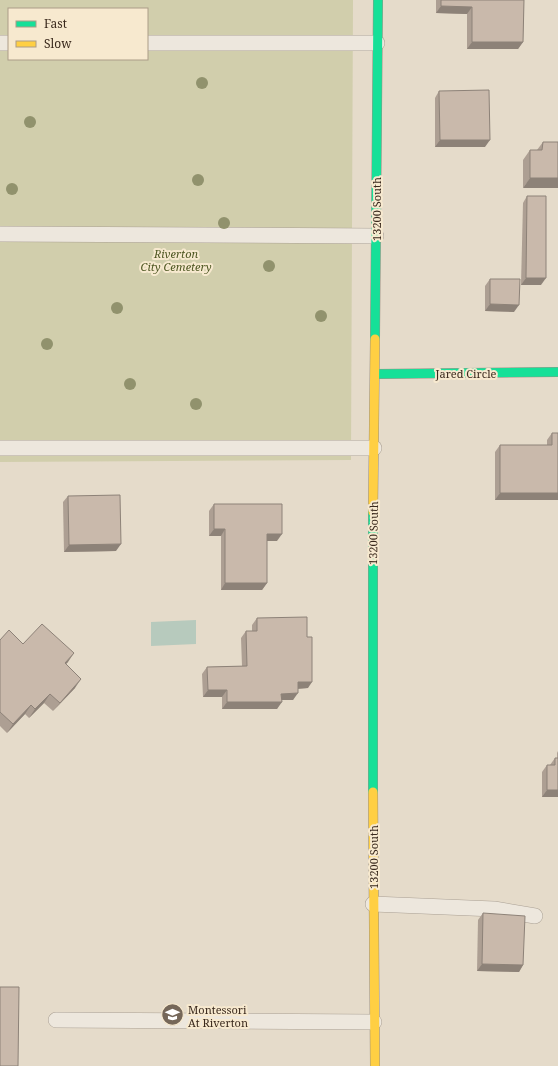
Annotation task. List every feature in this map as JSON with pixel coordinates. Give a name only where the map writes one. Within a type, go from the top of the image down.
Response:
[{"type":"street","name":"13200 South","points":[[375,1066],[372,634],[378,0]]},
{"type":"street","name":"Jared Circle","points":[[375,374],[558,372]]},
{"type":"lane","points":[[148,43],[377,43]]},
{"type":"lane","points":[[0,234],[376,236]]},
{"type":"lane","points":[[0,448],[374,448]]},
{"type":"lane","points":[[373,904],[494,909],[535,916]]},
{"type":"lane","points":[[56,1020],[374,1022]]},
{"type":"green space","name":"Riverton City Cemetery","points":[[0,0],[353,0],[351,460],[0,462]]},
{"type":"shaded area","points":[[196,620],[196,644],[151,646],[151,622]]},
{"type":"building","points":[[441,0],[524,0],[523,42],[472,42],[472,7],[441,6]]},
{"type":"building","points":[[489,90],[490,140],[440,140],[439,91]]},
{"type":"building","points":[[543,142],[558,142],[558,178],[530,178],[530,150],[542,150]]},
{"type":"building","points":[[527,196],[546,196],[546,278],[526,278]]},
{"type":"building","points":[[490,279],[520,279],[519,305],[490,304]]},
{"type":"building","points":[[552,433],[558,433],[558,493],[500,493],[500,445],[552,445]]},
{"type":"building","points":[[120,495],[121,544],[69,545],[68,496]]},
{"type":"building","points":[[214,504],[282,504],[282,534],[267,534],[267,583],[225,583],[225,529],[214,529]]},
{"type":"building","points":[[307,617],[307,637],[312,637],[312,682],[298,682],[298,693],[281,694],[282,702],[227,702],[227,690],[208,690],[207,667],[247,666],[246,631],[257,631],[257,618]]},
{"type":"building","points":[[42,624],[74,653],[65,663],[81,679],[60,703],[50,694],[35,709],[31,705],[13,724],[0,712],[0,640],[9,630],[23,644]]},
{"type":"building","points":[[555,758],[558,758],[558,790],[547,790],[547,765],[555,765]]},
{"type":"building","points":[[483,913],[525,916],[523,965],[482,964]]},
{"type":"building","points":[[0,987],[19,987],[18,1066],[0,1066]]},
{"type":"traffic: fast","points":[[375,339],[378,0]]},
{"type":"traffic: fast","points":[[375,374],[558,372]]},
{"type":"traffic: fast","points":[[373,512],[373,792]]},
{"type":"traffic: slow","points":[[373,512],[375,339]]},
{"type":"traffic: slow","points":[[373,792],[375,1066]]},
{"type":"place","name":"Montessori At Riverton","points":[[173,1015]]}]
